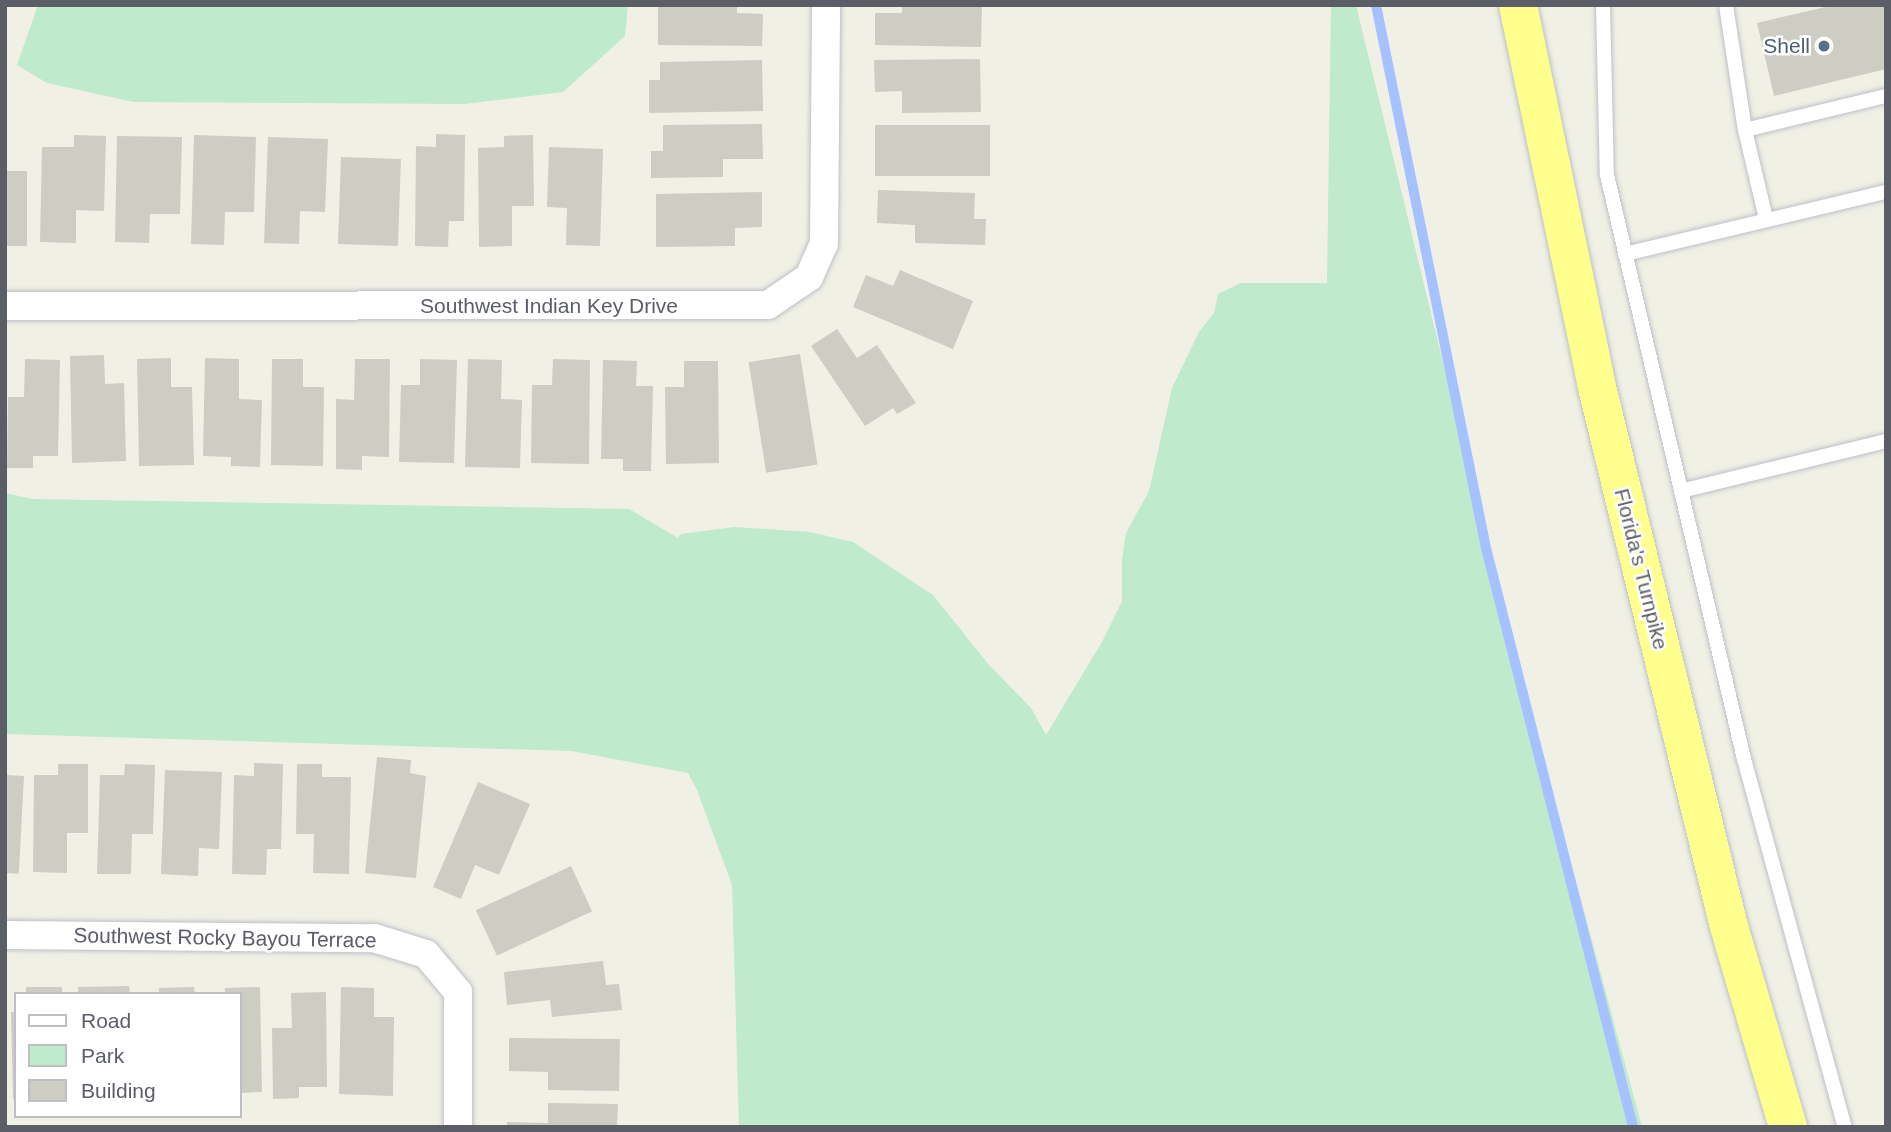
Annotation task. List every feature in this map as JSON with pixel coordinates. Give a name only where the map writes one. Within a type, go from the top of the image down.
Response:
[{"type":"highway","name":"Florida's Turnpike","points":[[1518,5],[1596,383],[1728,923],[1788,1127]]},
{"type":"street","name":"Southwest Indian Key Drive","points":[[5,306],[768,305],[809,277],[824,244],[826,5]]},
{"type":"street","name":"Southwest Rocky Bayou Terrace","points":[[5,935],[374,938],[426,954],[458,992],[458,1127]]},
{"type":"lane","points":[[1604,5],[1607,175],[1744,759],[1845,1127]]},
{"type":"lane","points":[[1726,5],[1745,130],[1766,219]]},
{"type":"lane","points":[[1745,130],[1886,96]]},
{"type":"lane","points":[[1626,254],[1886,192]]},
{"type":"lane","points":[[1681,491],[1886,441]]},
{"type":"green space","points":[[38,5],[628,5],[625,36],[563,92],[464,104],[134,102],[47,83],[17,65]]},
{"type":"green space","points":[[1331,5],[1356,5],[1504,613],[1642,1127],[739,1127],[732,885],[697,790],[688,773],[572,751],[5,734],[5,493],[33,499],[629,509],[678,538],[681,534],[734,527],[810,532],[853,542],[933,595],[989,665],[1031,708],[1046,735],[1102,642],[1122,601],[1122,559],[1126,533],[1149,491],[1172,388],[1199,332],[1214,313],[1218,294],[1241,283],[1327,283]]},
{"type":"building","points":[[658,5],[737,5],[737,13],[763,14],[762,46],[658,45]]},
{"type":"building","points":[[902,5],[982,5],[981,47],[875,45],[875,13],[902,13]]},
{"type":"building","name":"Shell","points":[[1834,5],[1886,5],[1886,69],[1774,96],[1757,23]]},
{"type":"building","points":[[980,59],[981,112],[902,113],[902,91],[875,92],[874,60]]},
{"type":"building","points":[[762,60],[763,111],[649,113],[649,80],[660,80],[660,62]]},
{"type":"building","points":[[762,124],[763,159],[723,159],[723,177],[651,178],[651,151],[663,151],[663,125]]},
{"type":"building","points":[[875,125],[990,125],[990,176],[875,176]]},
{"type":"building","points":[[436,134],[465,135],[464,221],[449,221],[448,247],[415,246],[416,146],[436,147]]},
{"type":"building","points":[[74,135],[106,136],[104,211],[76,210],[76,243],[40,242],[42,147],[74,147]]},
{"type":"building","points":[[194,135],[256,137],[254,212],[225,212],[224,245],[191,244]]},
{"type":"building","points":[[533,135],[534,206],[512,206],[512,246],[479,247],[478,148],[504,147],[504,136]]},
{"type":"building","points":[[117,136],[182,137],[180,214],[150,214],[149,243],[115,242]]},
{"type":"building","points":[[268,137],[328,139],[325,212],[300,211],[299,244],[264,243]]},
{"type":"building","points":[[549,147],[603,149],[600,246],[566,245],[567,208],[547,207]]},
{"type":"building","points":[[341,157],[401,159],[398,246],[338,244]]},
{"type":"building","points":[[5,171],[27,171],[27,246],[5,246]]},
{"type":"building","points":[[878,190],[975,193],[974,219],[986,219],[985,245],[915,243],[915,225],[877,223]]},
{"type":"building","points":[[762,192],[762,227],[735,228],[735,246],[656,247],[656,194]]},
{"type":"building","points":[[900,270],[973,301],[953,349],[853,307],[866,275],[893,286]]},
{"type":"building","points":[[837,329],[857,358],[877,345],[916,403],[897,414],[893,408],[865,426],[811,346]]},
{"type":"building","points":[[800,354],[818,465],[766,473],[749,362]]},
{"type":"building","points":[[104,355],[105,384],[124,383],[126,461],[72,463],[70,356]]},
{"type":"building","points":[[171,358],[171,387],[192,387],[194,465],[139,466],[137,359]]},
{"type":"building","points":[[205,358],[239,359],[239,399],[262,400],[260,467],[231,466],[231,457],[203,456]]},
{"type":"building","points":[[25,359],[60,360],[58,456],[33,456],[33,468],[7,468],[8,397],[24,397]]},
{"type":"building","points":[[272,359],[303,359],[303,387],[324,387],[323,466],[271,465]]},
{"type":"building","points":[[355,359],[390,359],[389,457],[362,456],[362,470],[336,469],[336,399],[354,400]]},
{"type":"building","points":[[420,359],[457,360],[454,463],[399,462],[401,385],[420,385]]},
{"type":"building","points":[[468,359],[502,360],[501,399],[522,400],[520,468],[465,467]]},
{"type":"building","points":[[553,359],[590,360],[589,464],[531,463],[532,385],[552,385]]},
{"type":"building","points":[[603,360],[637,361],[636,386],[653,386],[651,471],[623,471],[623,459],[601,459]]},
{"type":"building","points":[[684,361],[718,361],[719,463],[666,464],[665,387],[684,387]]},
{"type":"building","points":[[377,757],[411,760],[410,773],[426,776],[416,878],[365,873]]},
{"type":"building","points":[[254,763],[283,764],[281,849],[267,849],[266,875],[232,874],[234,775],[254,776]]},
{"type":"building","points":[[58,764],[88,764],[88,833],[67,833],[67,873],[33,872],[34,775],[58,775]]},
{"type":"building","points":[[125,764],[155,765],[153,834],[132,834],[131,874],[97,874],[100,775],[124,775]]},
{"type":"building","points":[[297,764],[322,764],[322,777],[351,777],[349,874],[313,873],[314,834],[296,834]]},
{"type":"building","points":[[165,770],[222,772],[219,849],[199,848],[198,876],[161,874]]},
{"type":"building","points":[[5,775],[24,776],[19,874],[5,873]]},
{"type":"building","points":[[478,782],[530,804],[499,875],[475,865],[461,899],[433,887]]},
{"type":"building","points":[[571,866],[592,911],[497,956],[476,910]]},
{"type":"building","points":[[603,961],[606,985],[619,984],[622,1010],[552,1017],[550,1000],[507,1005],[504,972]]},
{"type":"building","points":[[129,986],[130,992],[78,992],[78,987]]},
{"type":"building","points":[[26,987],[62,987],[62,992],[26,992]]},
{"type":"building","points":[[194,987],[195,992],[159,992],[159,988]]},
{"type":"building","points":[[260,987],[262,1092],[242,1093],[242,992],[225,992],[225,988]]},
{"type":"building","points":[[341,987],[374,988],[374,1017],[394,1017],[393,1096],[339,1094]]},
{"type":"building","points":[[326,992],[327,1087],[299,1087],[299,1098],[273,1099],[272,1028],[292,1028],[291,993]]},
{"type":"building","points":[[11,1012],[14,1012],[13,1099]]},
{"type":"building","points":[[509,1038],[620,1039],[619,1091],[548,1090],[548,1072],[509,1071]]},
{"type":"building","points":[[548,1103],[618,1104],[617,1127],[507,1127],[507,1122],[548,1123]]},
{"type":"waterway","points":[[1376,5],[1486,548],[1633,1127]]},
{"type":"place","name":"Shell","points":[[1824,46]]}]
